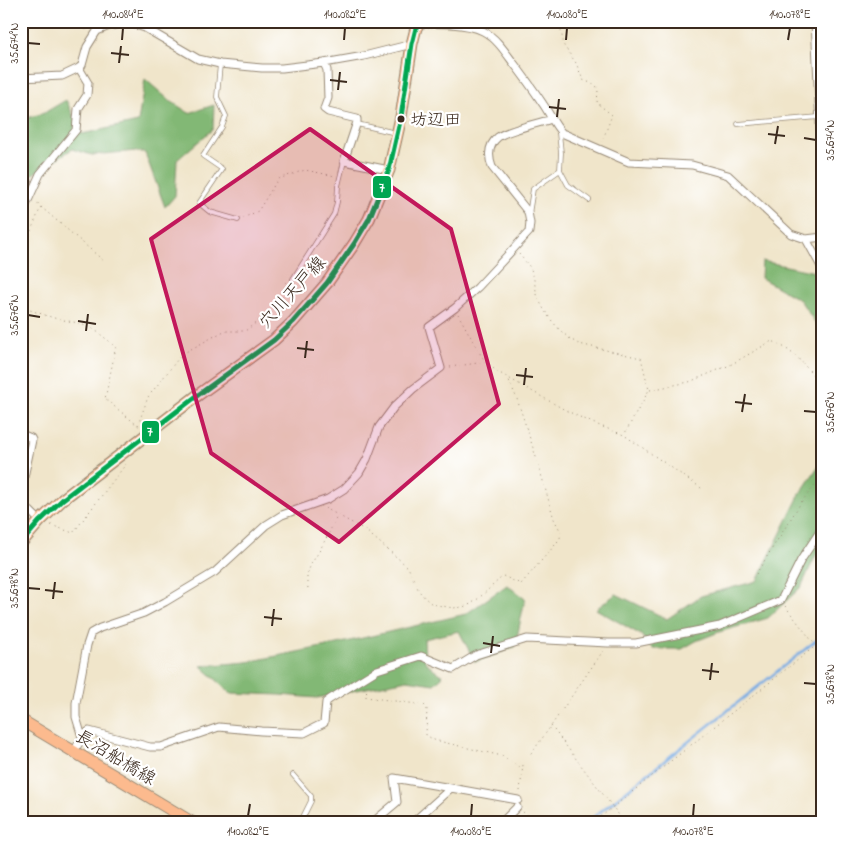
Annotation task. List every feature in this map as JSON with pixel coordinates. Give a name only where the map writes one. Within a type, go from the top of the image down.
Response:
[{"type":"main road","name":"穴川天戸線","points":[[21,543],[63,499],[261,350],[293,322],[342,264],[368,220],[389,170],[398,134],[412,44],[419,22]]},
{"type":"main road","name":"長沼船橋線","points":[[21,720],[193,823]]},
{"type":"street","points":[[814,21],[823,187]]},
{"type":"street","points":[[419,22],[466,26],[482,30],[492,37],[531,86],[556,127],[562,133],[629,162],[692,165],[728,175],[791,234],[806,239],[823,238]]},
{"type":"street","points":[[21,78],[62,76],[79,68],[82,65],[87,47],[97,32],[109,26],[129,23],[145,28],[198,59],[220,64],[262,68],[282,68],[324,63],[364,56],[412,44]]},
{"type":"street","points":[[324,63],[327,70],[328,98],[324,109],[328,112],[357,119],[344,161],[389,170]]},
{"type":"street","points":[[21,216],[40,174],[76,130],[78,109],[87,95],[88,83],[79,68]]},
{"type":"street","points":[[82,737],[76,717],[76,703],[91,633],[100,628],[144,613],[165,602],[215,572],[266,525],[282,515],[328,499],[344,489],[359,473],[368,459],[379,427],[394,407],[413,389],[441,368],[429,327],[455,308],[478,287],[529,232],[528,212],[492,167],[489,158],[490,148],[497,138],[511,131],[552,119]]},
{"type":"street","points":[[806,239],[823,270]]},
{"type":"street","points":[[21,434],[29,436],[32,440],[21,492]]},
{"type":"street","points":[[21,507],[30,511],[40,521]]},
{"type":"street","points":[[74,752],[82,737],[89,731],[150,747],[161,747],[219,727],[304,733],[324,723],[326,702],[377,670],[421,656],[453,669],[476,655],[527,639],[636,643],[720,626],[781,600],[800,560],[823,527]]},
{"type":"street","points":[[372,823],[397,802],[394,778],[452,788],[518,804],[502,823]]},
{"type":"street","points":[[412,823],[452,788]]},
{"type":"lane","points":[[220,64],[216,96],[226,116],[222,127],[202,156],[222,169],[199,203],[210,212],[238,220]]},
{"type":"lane","points":[[738,124],[819,117]]},
{"type":"lane","points":[[357,124],[398,134]]},
{"type":"lane","points":[[559,130],[560,170],[568,185],[589,200]]},
{"type":"lane","points":[[293,279],[334,214],[344,161]]},
{"type":"lane","points":[[529,216],[533,189],[560,170]]},
{"type":"lane","points":[[293,776],[311,796],[311,801],[300,823]]},
{"type":"path","points":[[80,21],[93,37]]},
{"type":"path","points":[[559,21],[564,46],[576,63],[583,80],[596,85],[598,90],[597,103],[612,115],[599,150]]},
{"type":"path","points":[[238,220],[258,211],[278,179],[305,170],[340,177]]},
{"type":"path","points":[[31,195],[41,208],[105,262]]},
{"type":"path","points":[[21,254],[41,208]]},
{"type":"path","points":[[514,247],[530,267],[541,305],[566,337],[579,344],[641,358],[649,390],[624,435]]},
{"type":"path","points":[[138,426],[148,397],[182,354],[224,331],[245,331],[281,304],[286,282],[293,279]]},
{"type":"path","points":[[21,307],[94,329],[116,347],[105,400],[148,434]]},
{"type":"path","points":[[455,308],[476,348],[486,362],[496,371],[567,411],[624,435],[704,490]]},
{"type":"path","points":[[649,390],[689,382],[730,365],[772,341],[778,343],[801,361],[818,383],[823,397]]},
{"type":"path","points":[[441,368],[486,362]]},
{"type":"path","points":[[316,503],[365,530],[408,567],[419,591],[432,604],[453,608],[471,604],[503,576],[521,584],[555,545],[560,538],[561,532],[554,519],[537,460],[508,378]]},
{"type":"path","points":[[40,521],[73,534],[125,464]]},
{"type":"path","points":[[756,574],[802,501],[823,476]]},
{"type":"path","points":[[308,588],[307,574],[338,515]]},
{"type":"path","points":[[781,600],[823,655]]},
{"type":"path","points":[[592,823],[823,640]]},
{"type":"path","points":[[539,823],[518,804],[523,765],[608,643]]},
{"type":"path","points":[[368,676],[366,697],[424,705],[428,708],[426,735],[434,740],[502,756],[522,769]]},
{"type":"path","points":[[551,726],[625,823]]},
{"type":"path","points":[[21,819],[25,823]]},
{"type":"highlighted area","points":[[310,129],[451,229],[499,404],[339,542],[211,453],[151,239]]},
{"type":"green space","points":[[145,79],[169,100],[189,113],[214,105],[213,129],[177,160],[175,196],[165,207],[145,153],[136,151],[92,155],[72,149],[28,177],[21,176],[21,120],[44,113],[66,100],[82,134],[138,122]]},
{"type":"green space","points":[[762,261],[815,272],[823,280],[823,334],[800,300],[761,278]]},
{"type":"green space","points":[[823,459],[823,540],[801,587],[768,618],[719,632],[682,649],[652,649],[641,635],[596,609],[616,594],[667,619],[701,596],[757,581],[800,494]]},
{"type":"green space","points":[[507,585],[525,599],[515,647],[475,662],[459,631],[424,639],[425,662],[443,676],[434,684],[407,680],[317,698],[231,693],[201,666],[247,662],[337,644],[466,614]]},
{"type":"waterway","points":[[586,823],[823,635]]},
{"type":"transit line","name":"7","points":[[21,543],[63,499],[198,395],[274,340],[293,322],[327,283],[369,219],[389,170],[401,117],[412,44],[420,21]]},
{"type":"place","name":"坊辺田","points":[[401,119]]}]
